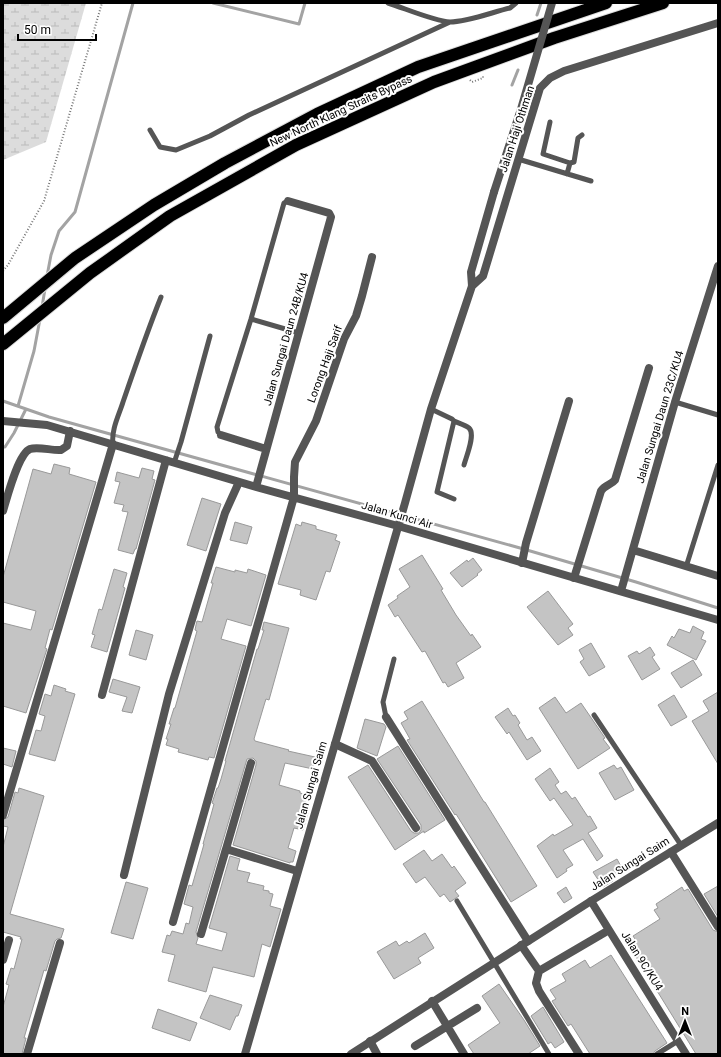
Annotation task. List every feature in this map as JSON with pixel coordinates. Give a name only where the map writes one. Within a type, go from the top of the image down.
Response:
[{"type":"highway","name":"New North Klang Straits Bypass","points":[[3,318],[75,258],[167,197],[225,163],[317,114],[418,67],[606,3]]},
{"type":"highway","name":"New North Klang Straits Bypass","points":[[3,344],[90,273],[170,216],[296,145],[434,82],[554,38],[663,3]]},
{"type":"street","points":[[472,286],[471,272],[552,3]]},
{"type":"street","name":"Jalan Haji Othman","points":[[472,286],[483,276],[540,88],[550,78],[564,71],[718,22]]},
{"type":"street","name":"Jalan Sungai Daun 24B/KU4","points":[[257,483],[300,333],[331,217],[329,213],[288,201]]},
{"type":"street","name":"Lorong Haji Sarif","points":[[173,922],[294,493],[295,462],[316,421],[344,339],[356,316],[372,258]]},
{"type":"street","name":"Jalan Sungai Daun 23C/KU4","points":[[622,588],[675,402],[718,266]]},
{"type":"street","name":"Jalan Sungai Saim","points":[[245,1054],[431,409],[472,286]]},
{"type":"street","points":[[576,570],[601,491],[604,486],[615,480],[648,368]]},
{"type":"street","points":[[523,559],[569,402]]},
{"type":"street","name":"Jalan Kunci Air","points":[[3,421],[47,425],[113,441],[166,460],[175,460],[239,482],[257,483],[523,559],[576,570],[622,588],[718,620]]},
{"type":"street","points":[[3,511],[12,479],[25,453],[31,449],[61,450],[67,446],[70,431]]},
{"type":"street","points":[[221,435],[266,449]]},
{"type":"street","points":[[3,815],[113,441]]},
{"type":"street","points":[[102,694],[166,460]]},
{"type":"street","points":[[124,875],[169,694],[225,513],[239,482]]},
{"type":"street","points":[[633,550],[718,576]]},
{"type":"street","points":[[386,717],[525,943],[539,971],[536,983],[539,991],[579,1054]]},
{"type":"street","points":[[335,744],[372,761],[416,828]]},
{"type":"street","points":[[201,934],[251,762]]},
{"type":"street","name":"Jalan Sungai Saim","points":[[351,1054],[432,1001],[718,823]]},
{"type":"street","points":[[226,849],[297,871]]},
{"type":"street","points":[[671,852],[718,928]]},
{"type":"street","name":"Jalan 9C/KU4","points":[[591,901],[686,1054]]},
{"type":"street","points":[[539,971],[609,930]]},
{"type":"street","points":[[3,960],[9,940]]},
{"type":"street","points":[[28,1054],[60,943]]},
{"type":"street","points":[[432,1001],[464,1054]]},
{"type":"street","points":[[415,1046],[477,1008]]},
{"type":"street","points":[[370,1041],[378,1054]]},
{"type":"lane","points":[[388,3],[439,20],[450,22]]},
{"type":"lane","points":[[150,130],[160,147],[176,150],[210,136],[249,116],[450,22],[510,8],[516,3]]},
{"type":"lane","points":[[550,122],[542,154],[570,163]]},
{"type":"lane","points":[[567,174],[570,163],[574,162],[578,138],[582,135]]},
{"type":"lane","points":[[518,159],[591,181]]},
{"type":"lane","points":[[221,435],[217,428],[284,203],[288,201]]},
{"type":"lane","points":[[113,441],[117,421],[140,350],[160,297]]},
{"type":"lane","points":[[251,318],[300,333]]},
{"type":"lane","points":[[175,460],[210,336]]},
{"type":"lane","points":[[675,402],[718,415]]},
{"type":"lane","points":[[431,409],[468,427],[472,432],[472,438],[464,465]]},
{"type":"lane","points":[[454,421],[437,492],[454,499]]},
{"type":"lane","points":[[686,567],[718,465]]},
{"type":"lane","points":[[386,717],[383,702],[394,659]]},
{"type":"lane","points":[[594,715],[681,845]]},
{"type":"lane","points":[[457,901],[549,1054]]},
{"type":"lane","points":[[657,1054],[678,1041]]},
{"type":"path","points":[[3,272],[44,201],[102,3]]},
{"type":"green space","points":[[3,3],[86,3],[46,142],[3,160]]},
{"type":"building","points":[[54,464],[70,468],[69,474],[96,482],[52,630],[50,629],[45,648],[47,649],[26,713],[3,706],[3,623],[31,630],[36,611],[3,602],[3,577],[33,469],[51,474]]},
{"type":"building","points":[[142,468],[154,471],[152,479],[155,480],[136,549],[133,554],[118,550],[128,512],[122,511],[124,505],[114,503],[120,482],[115,481],[117,472],[139,478]]},
{"type":"building","points":[[202,498],[221,504],[206,551],[187,545]]},
{"type":"building","points":[[235,522],[252,527],[247,544],[230,540]]},
{"type":"building","points":[[302,522],[316,526],[316,529],[337,535],[335,540],[340,542],[330,572],[326,571],[316,600],[300,595],[301,590],[278,584],[296,524],[301,526]]},
{"type":"building","points":[[422,555],[443,589],[441,590],[456,615],[481,647],[456,663],[464,678],[448,687],[445,682],[443,683],[425,651],[422,652],[398,615],[395,617],[388,605],[398,598],[397,596],[410,587],[399,569]]},
{"type":"building","points":[[473,558],[482,570],[477,574],[478,575],[462,587],[450,573],[467,560],[468,562]]},
{"type":"building","points":[[216,567],[235,572],[235,570],[247,573],[248,569],[266,575],[251,626],[227,619],[221,639],[246,646],[214,758],[209,757],[208,760],[178,752],[179,749],[166,745],[168,739],[166,739],[171,724],[169,724],[197,631],[195,630],[197,621],[202,622]]},
{"type":"building","points":[[114,569],[127,573],[123,587],[125,588],[107,652],[91,647],[95,635],[92,634],[99,609],[102,610]]},
{"type":"building","points":[[548,591],[573,624],[568,628],[573,635],[558,645],[527,607]]},
{"type":"building","points":[[264,622],[289,628],[269,700],[266,699],[254,739],[255,741],[289,750],[288,751],[315,757],[313,769],[285,763],[279,785],[300,791],[300,793],[307,795],[302,811],[308,813],[303,830],[294,828],[288,848],[296,851],[293,862],[290,863],[233,845],[256,765],[256,761],[253,758],[247,759],[196,932],[198,938],[196,944],[222,951],[227,933],[209,928],[230,856],[240,859],[237,870],[250,873],[247,882],[264,886],[263,890],[269,891],[269,893],[273,894],[270,906],[281,909],[270,947],[262,944],[254,977],[213,967],[206,992],[168,981],[175,955],[162,952],[167,935],[170,936],[172,931],[183,934],[186,923],[189,924],[193,907],[184,904],[189,885],[192,886],[204,844],[214,804],[212,803],[221,779],[257,649],[264,630],[262,630]]},
{"type":"building","points":[[693,626],[704,632],[701,639],[706,641],[696,660],[667,645],[672,636],[674,638],[679,629],[690,633]]},
{"type":"building","points":[[136,630],[153,635],[146,660],[129,655]]},
{"type":"building","points":[[591,643],[605,667],[589,676],[580,662],[584,659],[579,650]]},
{"type":"building","points":[[650,647],[655,655],[652,657],[660,669],[642,680],[628,656],[637,651],[639,654]]},
{"type":"building","points":[[693,660],[702,675],[681,688],[671,673]]},
{"type":"building","points":[[113,679],[140,687],[132,713],[122,711],[127,697],[109,692]]},
{"type":"building","points":[[54,685],[75,694],[55,761],[29,754],[36,730],[41,731],[45,716],[39,714],[45,694],[51,696]]},
{"type":"building","points":[[718,692],[718,764],[692,721],[709,711],[703,701]]},
{"type":"building","points":[[674,695],[687,717],[671,726],[658,705]]},
{"type":"building","points":[[555,697],[566,713],[581,703],[605,738],[603,739],[610,748],[578,769],[539,708]]},
{"type":"building","points":[[422,701],[537,886],[511,902],[456,814],[455,815],[407,740],[410,739],[401,723],[408,719],[404,712]]},
{"type":"building","points":[[508,708],[520,723],[518,725],[527,740],[532,737],[541,751],[527,760],[509,732],[507,734],[495,717]]},
{"type":"building","points":[[365,719],[384,724],[386,727],[377,756],[357,748]]},
{"type":"building","points":[[398,746],[445,820],[424,833],[424,831],[395,850],[348,777],[368,765],[411,831],[414,833],[419,833],[421,830],[421,825],[377,759]]},
{"type":"building","points":[[3,748],[16,751],[12,767],[3,764]]},
{"type":"building","points":[[614,765],[617,769],[621,767],[634,790],[615,800],[599,773]]},
{"type":"building","points":[[550,768],[559,782],[555,785],[561,794],[566,791],[572,799],[575,797],[588,817],[590,816],[597,828],[588,833],[603,856],[597,861],[583,839],[563,850],[573,865],[566,869],[567,871],[557,878],[537,846],[553,834],[554,836],[573,825],[554,798],[550,801],[535,779]]},
{"type":"building","points":[[19,788],[44,796],[10,914],[64,929],[61,938],[55,941],[46,971],[44,970],[24,1038],[26,1038],[22,1054],[7,1054],[3,1053],[3,1007],[9,985],[6,984],[11,968],[14,969],[22,939],[20,939],[21,937],[3,932],[3,847],[8,827],[3,826],[3,820],[8,817],[15,792],[18,793]]},
{"type":"building","points":[[424,850],[432,861],[442,854],[452,868],[454,866],[466,883],[455,891],[459,896],[450,902],[444,894],[440,897],[425,877],[416,883],[403,864]]},
{"type":"building","points":[[617,859],[623,870],[611,878],[613,881],[603,887],[593,872]]},
{"type":"building","points":[[126,882],[148,888],[133,939],[111,933]]},
{"type":"building","points":[[718,886],[718,917],[704,894]]},
{"type":"building","points":[[566,887],[572,898],[564,903],[557,893]]},
{"type":"building","points":[[682,887],[684,891],[688,889],[713,930],[718,932],[718,1054],[696,1054],[630,947],[637,942],[633,936],[660,919],[654,910],[658,908],[656,904]]},
{"type":"building","points":[[425,933],[434,948],[418,958],[421,963],[394,979],[377,952],[396,941],[399,946],[407,941],[409,943]]},
{"type":"building","points":[[611,955],[667,1043],[653,1054],[590,1054],[571,1024],[568,1026],[552,1001],[556,999],[550,990],[566,981],[562,974],[585,960],[590,968]]},
{"type":"building","points":[[499,984],[540,1046],[528,1054],[474,1054],[468,1045],[500,1023],[482,996]]},
{"type":"building","points":[[210,995],[242,1005],[230,1030],[200,1018]]},
{"type":"building","points":[[543,1007],[564,1042],[555,1048],[551,1042],[548,1044],[531,1016]]},
{"type":"building","points":[[158,1009],[197,1023],[190,1041],[152,1028]]},
{"type":"waterway","points":[[47,276],[51,255],[59,231],[75,212],[133,3]]},
{"type":"waterway","points":[[213,3],[299,24],[305,3]]},
{"type":"waterway","points":[[537,15],[541,3]]},
{"type":"waterway","points":[[512,85],[518,70]]},
{"type":"waterway","points":[[42,307],[45,289]]},
{"type":"waterway","points":[[18,406],[34,351],[40,319]]},
{"type":"waterway","points":[[3,401],[49,417],[520,548],[718,608]]},
{"type":"waterway","points":[[3,447],[5,447],[14,433],[26,409]]}]
